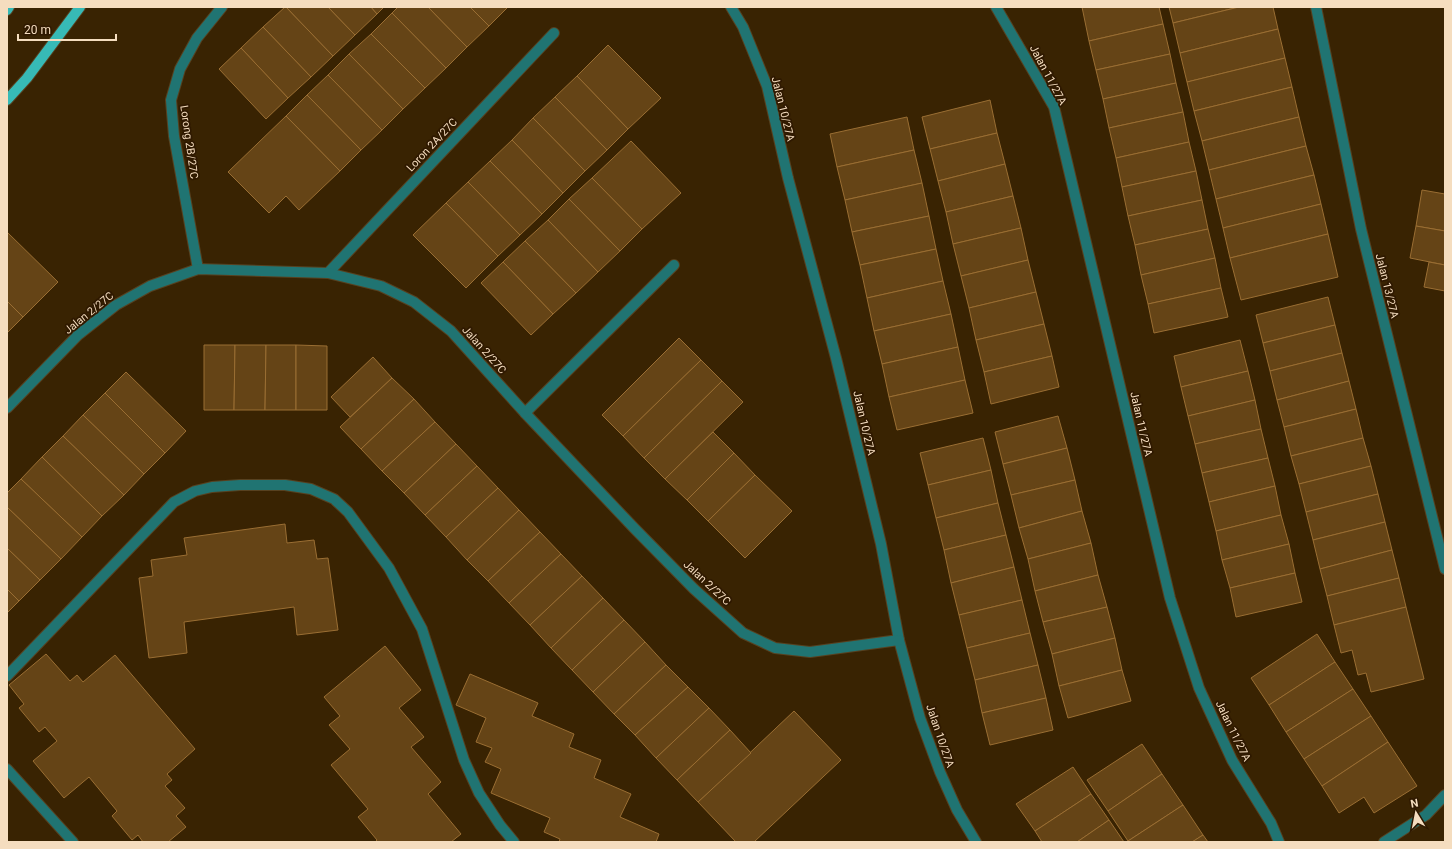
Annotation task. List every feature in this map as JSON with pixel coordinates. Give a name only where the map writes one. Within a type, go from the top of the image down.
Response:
[{"type":"main road","points":[[7,100],[27,78],[80,7]]},
{"type":"street","name":"Lorong 2B/27C","points":[[198,269],[174,136],[171,100],[180,69],[197,38],[222,7]]},
{"type":"street","name":"Jalan 10/27A","points":[[731,7],[743,27],[767,86],[788,178],[838,366],[881,544],[899,640],[920,718],[940,772],[957,810],[976,842]]},
{"type":"street","name":"Jalan 11/27A","points":[[996,7],[1054,107],[1170,598],[1199,688],[1232,760],[1271,822],[1279,842]]},
{"type":"street","name":"Jalan 13/27A","points":[[1316,7],[1361,229],[1445,569]]},
{"type":"street","name":"Loron 2A/27C","points":[[328,273],[554,33]]},
{"type":"street","points":[[526,413],[674,265]]},
{"type":"street","name":"Jalan 2/27C","points":[[7,408],[78,335],[116,305],[150,286],[198,269],[328,273],[381,286],[414,302],[451,331],[526,413],[694,589],[743,633],[775,648],[810,652],[899,640]]},
{"type":"street","points":[[7,676],[174,502],[195,491],[212,487],[240,485],[285,485],[310,489],[334,499],[348,512],[388,568],[422,629],[464,760],[478,793],[500,825],[514,842]]},
{"type":"street","points":[[7,769],[73,842]]},
{"type":"street","points":[[1384,842],[1426,815],[1445,795]]},
{"type":"building","points":[[285,7],[333,56],[311,77],[263,27]]},
{"type":"building","points":[[286,7],[328,7],[355,35],[333,56]]},
{"type":"building","points":[[328,7],[371,7],[377,14],[355,35]]},
{"type":"building","points":[[371,7],[384,7],[377,14]]},
{"type":"building","points":[[398,7],[428,7],[467,47],[446,68],[392,13]]},
{"type":"building","points":[[428,7],[470,7],[489,26],[467,47]]},
{"type":"building","points":[[470,7],[508,7],[489,26]]},
{"type":"building","points":[[1082,7],[1159,7],[1163,24],[1089,41]]},
{"type":"building","points":[[1169,7],[1239,7],[1173,23]]},
{"type":"building","points":[[1239,7],[1273,7],[1278,29],[1180,53],[1173,23]]},
{"type":"building","points":[[392,13],[446,68],[425,88],[371,34]]},
{"type":"building","points":[[1163,24],[1170,54],[1096,70],[1089,41]]},
{"type":"building","points":[[263,27],[311,77],[288,98],[241,48]]},
{"type":"building","points":[[1278,29],[1285,58],[1187,82],[1180,53]]},
{"type":"building","points":[[371,34],[425,88],[403,109],[349,54]]},
{"type":"building","points":[[608,45],[661,98],[628,129],[577,76]]},
{"type":"building","points":[[241,48],[288,98],[266,119],[219,69]]},
{"type":"building","points":[[349,54],[403,109],[382,130],[328,75]]},
{"type":"building","points":[[1170,54],[1176,83],[1103,99],[1096,70]]},
{"type":"building","points":[[1285,58],[1292,87],[1194,111],[1187,82]]},
{"type":"building","points":[[328,75],[382,130],[361,150],[307,95]]},
{"type":"building","points":[[577,76],[628,129],[607,150],[555,97]]},
{"type":"building","points":[[1176,83],[1183,112],[1109,128],[1103,99]]},
{"type":"building","points":[[1292,87],[1299,117],[1202,141],[1194,111]]},
{"type":"building","points":[[307,95],[361,150],[340,171],[286,116]]},
{"type":"building","points":[[555,97],[607,150],[585,171],[533,118]]},
{"type":"building","points":[[990,100],[997,133],[930,149],[922,117]]},
{"type":"building","points":[[1183,112],[1189,142],[1116,158],[1109,128]]},
{"type":"building","points":[[286,116],[340,171],[299,210],[286,196],[269,213],[228,172]]},
{"type":"building","points":[[907,117],[914,150],[837,167],[830,134]]},
{"type":"building","points":[[1299,117],[1306,146],[1209,170],[1202,141]]},
{"type":"building","points":[[533,118],[585,171],[563,193],[512,140]]},
{"type":"building","points":[[997,133],[1005,164],[938,181],[930,149]]},
{"type":"building","points":[[512,140],[563,193],[542,214],[490,161]]},
{"type":"building","points":[[631,141],[681,193],[642,229],[592,178]]},
{"type":"building","points":[[1189,142],[1196,171],[1122,187],[1116,158]]},
{"type":"building","points":[[1306,146],[1314,175],[1216,199],[1209,170]]},
{"type":"building","points":[[914,150],[922,183],[845,200],[837,167]]},
{"type":"building","points":[[490,161],[542,214],[520,235],[468,182]]},
{"type":"building","points":[[1005,164],[1013,196],[946,212],[938,181]]},
{"type":"building","points":[[1196,171],[1202,200],[1128,216],[1122,187]]},
{"type":"building","points":[[1314,175],[1321,204],[1223,228],[1216,199]]},
{"type":"building","points":[[592,178],[642,229],[620,251],[569,199]]},
{"type":"building","points":[[468,182],[520,235],[498,256],[446,203]]},
{"type":"building","points":[[922,183],[929,216],[852,232],[845,200]]},
{"type":"building","points":[[1422,190],[1445,194],[1445,231],[1416,226]]},
{"type":"building","points":[[1013,196],[1021,228],[953,244],[946,212]]},
{"type":"building","points":[[569,199],[620,251],[598,272],[548,220]]},
{"type":"building","points":[[1202,200],[1208,229],[1135,245],[1128,216]]},
{"type":"building","points":[[446,203],[498,256],[466,288],[413,235]]},
{"type":"building","points":[[1321,204],[1328,234],[1230,258],[1223,228]]},
{"type":"building","points":[[929,216],[936,249],[860,265],[852,232]]},
{"type":"building","points":[[548,220],[598,272],[576,293],[525,241]]},
{"type":"building","points":[[1416,226],[1445,231],[1445,265],[1410,258]]},
{"type":"building","points":[[1021,228],[1028,260],[961,276],[953,244]]},
{"type":"building","points":[[1208,229],[1215,258],[1141,275],[1135,245]]},
{"type":"building","points":[[7,232],[58,282],[23,317],[7,301]]},
{"type":"building","points":[[1328,234],[1338,277],[1241,300],[1230,258]]},
{"type":"building","points":[[525,241],[576,293],[553,314],[503,262]]},
{"type":"building","points":[[936,249],[943,281],[867,298],[860,265]]},
{"type":"building","points":[[1215,258],[1221,288],[1148,304],[1141,275]]},
{"type":"building","points":[[1028,260],[1036,292],[969,308],[961,276]]},
{"type":"building","points":[[503,262],[553,314],[531,335],[481,283]]},
{"type":"building","points":[[1429,262],[1445,265],[1445,291],[1424,287]]},
{"type":"building","points":[[943,281],[951,314],[874,331],[867,298]]},
{"type":"building","points":[[1221,288],[1228,317],[1154,333],[1148,304]]},
{"type":"building","points":[[1036,292],[1044,324],[976,340],[969,308]]},
{"type":"building","points":[[1328,297],[1335,325],[1263,343],[1256,315]]},
{"type":"building","points":[[7,301],[23,317],[7,333]]},
{"type":"building","points":[[951,314],[958,347],[882,364],[874,331]]},
{"type":"building","points":[[1044,324],[1052,356],[984,372],[976,340]]},
{"type":"building","points":[[1335,325],[1342,353],[1270,371],[1263,343]]},
{"type":"building","points":[[679,338],[701,360],[623,436],[602,415]]},
{"type":"building","points":[[1240,340],[1248,371],[1181,387],[1174,356]]},
{"type":"building","points":[[204,345],[235,345],[234,410],[204,410]]},
{"type":"building","points":[[235,345],[266,345],[265,410],[234,410]]},
{"type":"building","points":[[266,345],[296,345],[296,410],[265,410]]},
{"type":"building","points":[[296,345],[327,346],[327,410],[296,410]]},
{"type":"building","points":[[958,347],[965,380],[889,397],[882,364]]},
{"type":"building","points":[[1342,353],[1349,381],[1277,400],[1270,371]]},
{"type":"building","points":[[1052,356],[1059,387],[991,404],[984,372]]},
{"type":"building","points":[[373,357],[392,378],[350,417],[331,397]]},
{"type":"building","points":[[701,360],[722,381],[644,458],[623,436]]},
{"type":"building","points":[[1248,371],[1255,400],[1188,416],[1181,387]]},
{"type":"building","points":[[126,372],[186,431],[165,453],[105,393]]},
{"type":"building","points":[[392,378],[414,399],[361,449],[340,427]]},
{"type":"building","points":[[965,380],[973,413],[897,430],[889,397]]},
{"type":"building","points":[[722,381],[743,402],[665,479],[644,458]]},
{"type":"building","points":[[1349,381],[1356,409],[1284,427],[1277,400]]},
{"type":"building","points":[[105,393],[165,453],[144,474],[83,415]]},
{"type":"building","points":[[414,399],[435,422],[382,471],[361,449]]},
{"type":"building","points":[[1255,400],[1261,429],[1195,444],[1188,416]]},
{"type":"building","points":[[1356,409],[1363,438],[1291,456],[1284,427]]},
{"type":"building","points":[[83,415],[144,474],[124,495],[63,436]]},
{"type":"building","points":[[1058,416],[1067,448],[1003,464],[995,432]]},
{"type":"building","points":[[435,422],[456,444],[404,493],[382,471]]},
{"type":"building","points":[[1261,429],[1268,458],[1202,473],[1195,444]]},
{"type":"building","points":[[713,432],[734,453],[687,500],[665,479]]},
{"type":"building","points":[[63,436],[124,495],[102,516],[42,457]]},
{"type":"building","points":[[983,438],[991,470],[928,485],[920,453]]},
{"type":"building","points":[[1363,438],[1371,466],[1299,484],[1291,456]]},
{"type":"building","points":[[456,444],[477,466],[425,515],[404,493]]},
{"type":"building","points":[[1067,448],[1075,480],[1011,495],[1003,464]]},
{"type":"building","points":[[734,453],[755,475],[708,521],[687,500]]},
{"type":"building","points":[[42,457],[102,516],[82,537],[21,479]]},
{"type":"building","points":[[1268,458],[1275,486],[1209,502],[1202,473]]},
{"type":"building","points":[[477,466],[498,488],[446,537],[425,515]]},
{"type":"building","points":[[1371,466],[1378,494],[1306,512],[1299,484]]},
{"type":"building","points":[[991,470],[998,503],[936,518],[928,485]]},
{"type":"building","points":[[755,475],[792,511],[745,558],[708,521]]},
{"type":"building","points":[[21,479],[82,537],[61,559],[7,507],[7,493]]},
{"type":"building","points":[[1075,480],[1082,511],[1019,528],[1011,495]]},
{"type":"building","points":[[1275,486],[1281,515],[1216,531],[1209,502]]},
{"type":"building","points":[[498,488],[519,510],[467,560],[446,537]]},
{"type":"building","points":[[1378,494],[1385,522],[1313,540],[1306,512]]},
{"type":"building","points":[[998,503],[1006,535],[944,550],[936,518]]},
{"type":"building","points":[[7,507],[61,559],[40,580],[7,548]]},
{"type":"building","points":[[519,510],[540,532],[488,581],[467,560]]},
{"type":"building","points":[[1082,511],[1091,543],[1028,559],[1019,528]]},
{"type":"building","points":[[1281,515],[1289,544],[1222,560],[1216,531]]},
{"type":"building","points":[[1385,522],[1392,550],[1320,569],[1313,540]]},
{"type":"building","points":[[285,524],[287,543],[314,540],[317,559],[328,558],[338,630],[297,635],[294,607],[184,622],[187,653],[149,658],[139,578],[153,576],[151,560],[187,555],[184,538]]},
{"type":"building","points":[[540,532],[561,554],[509,603],[488,581]]},
{"type":"building","points":[[1006,535],[1014,567],[951,583],[944,550]]},
{"type":"building","points":[[1091,543],[1098,575],[1035,591],[1028,559]]},
{"type":"building","points":[[1289,544],[1295,573],[1230,588],[1222,560]]},
{"type":"building","points":[[7,548],[40,580],[19,601],[7,589]]},
{"type":"building","points":[[1392,550],[1399,578],[1327,596],[1320,569]]},
{"type":"building","points":[[561,554],[582,576],[530,625],[509,603]]},
{"type":"building","points":[[1014,567],[1022,600],[959,615],[951,583]]},
{"type":"building","points":[[1295,573],[1302,602],[1236,617],[1230,588]]},
{"type":"building","points":[[1098,575],[1107,607],[1043,622],[1035,591]]},
{"type":"building","points":[[582,576],[603,598],[551,648],[530,625]]},
{"type":"building","points":[[1399,578],[1406,607],[1334,625],[1327,596]]},
{"type":"building","points":[[7,589],[19,601],[7,613]]},
{"type":"building","points":[[603,598],[624,620],[572,670],[551,648]]},
{"type":"building","points":[[1022,600],[1030,633],[967,648],[959,615]]},
{"type":"building","points":[[1107,607],[1115,638],[1052,654],[1043,622]]},
{"type":"building","points":[[1406,607],[1424,679],[1371,692],[1366,673],[1358,675],[1352,650],[1341,653],[1334,625]]},
{"type":"building","points":[[624,620],[645,642],[593,692],[572,670]]},
{"type":"building","points":[[1030,633],[1038,665],[975,680],[967,648]]},
{"type":"building","points":[[1317,634],[1335,662],[1269,705],[1251,678]]},
{"type":"building","points":[[1115,638],[1122,670],[1059,686],[1052,654]]},
{"type":"building","points":[[645,642],[666,665],[614,714],[593,692]]},
{"type":"building","points":[[385,646],[421,690],[399,708],[424,737],[411,747],[441,782],[428,794],[461,834],[451,842],[375,842],[377,840],[358,817],[368,809],[331,765],[350,749],[329,725],[340,716],[324,697]]},
{"type":"building","points":[[46,654],[70,681],[77,675],[83,682],[115,655],[195,749],[167,774],[172,780],[165,786],[185,808],[176,816],[186,827],[168,842],[143,842],[138,835],[132,840],[112,816],[117,811],[89,777],[64,798],[33,761],[57,741],[45,727],[39,732],[19,708],[24,704],[9,685]]},
{"type":"building","points":[[1335,662],[1353,689],[1286,732],[1269,705]]},
{"type":"building","points":[[666,665],[688,687],[635,735],[614,714]]},
{"type":"building","points":[[1038,665],[1046,698],[982,713],[975,680]]},
{"type":"building","points":[[1122,670],[1131,701],[1068,718],[1059,686]]},
{"type":"building","points":[[470,674],[538,703],[532,716],[574,734],[569,747],[601,760],[594,778],[631,794],[620,817],[659,834],[656,842],[559,842],[560,839],[544,832],[550,818],[491,793],[501,769],[485,762],[492,748],[476,742],[486,718],[456,705]]},
{"type":"building","points":[[688,687],[709,708],[656,758],[635,735]]},
{"type":"building","points":[[1353,689],[1371,716],[1304,759],[1286,732]]},
{"type":"building","points":[[1046,698],[1053,730],[990,745],[982,713]]},
{"type":"building","points":[[709,708],[730,730],[677,780],[656,758]]},
{"type":"building","points":[[794,711],[841,760],[754,842],[736,842],[698,802]]},
{"type":"building","points":[[1371,716],[1388,742],[1322,786],[1304,759]]},
{"type":"building","points":[[730,730],[751,753],[698,802],[677,780]]},
{"type":"building","points":[[1388,742],[1417,786],[1374,813],[1364,797],[1339,813],[1322,786]]},
{"type":"building","points":[[1142,744],[1162,774],[1108,811],[1087,780]]},
{"type":"building","points":[[1073,767],[1091,794],[1035,831],[1016,804]]},
{"type":"building","points":[[1162,774],[1183,805],[1128,841],[1108,811]]},
{"type":"building","points":[[1091,794],[1109,820],[1077,842],[1042,842],[1035,831]]},
{"type":"building","points":[[1183,805],[1203,835],[1192,842],[1128,841]]},
{"type":"building","points":[[1109,820],[1124,842],[1077,842]]},
{"type":"building","points":[[1203,835],[1208,842],[1192,842]]}]
